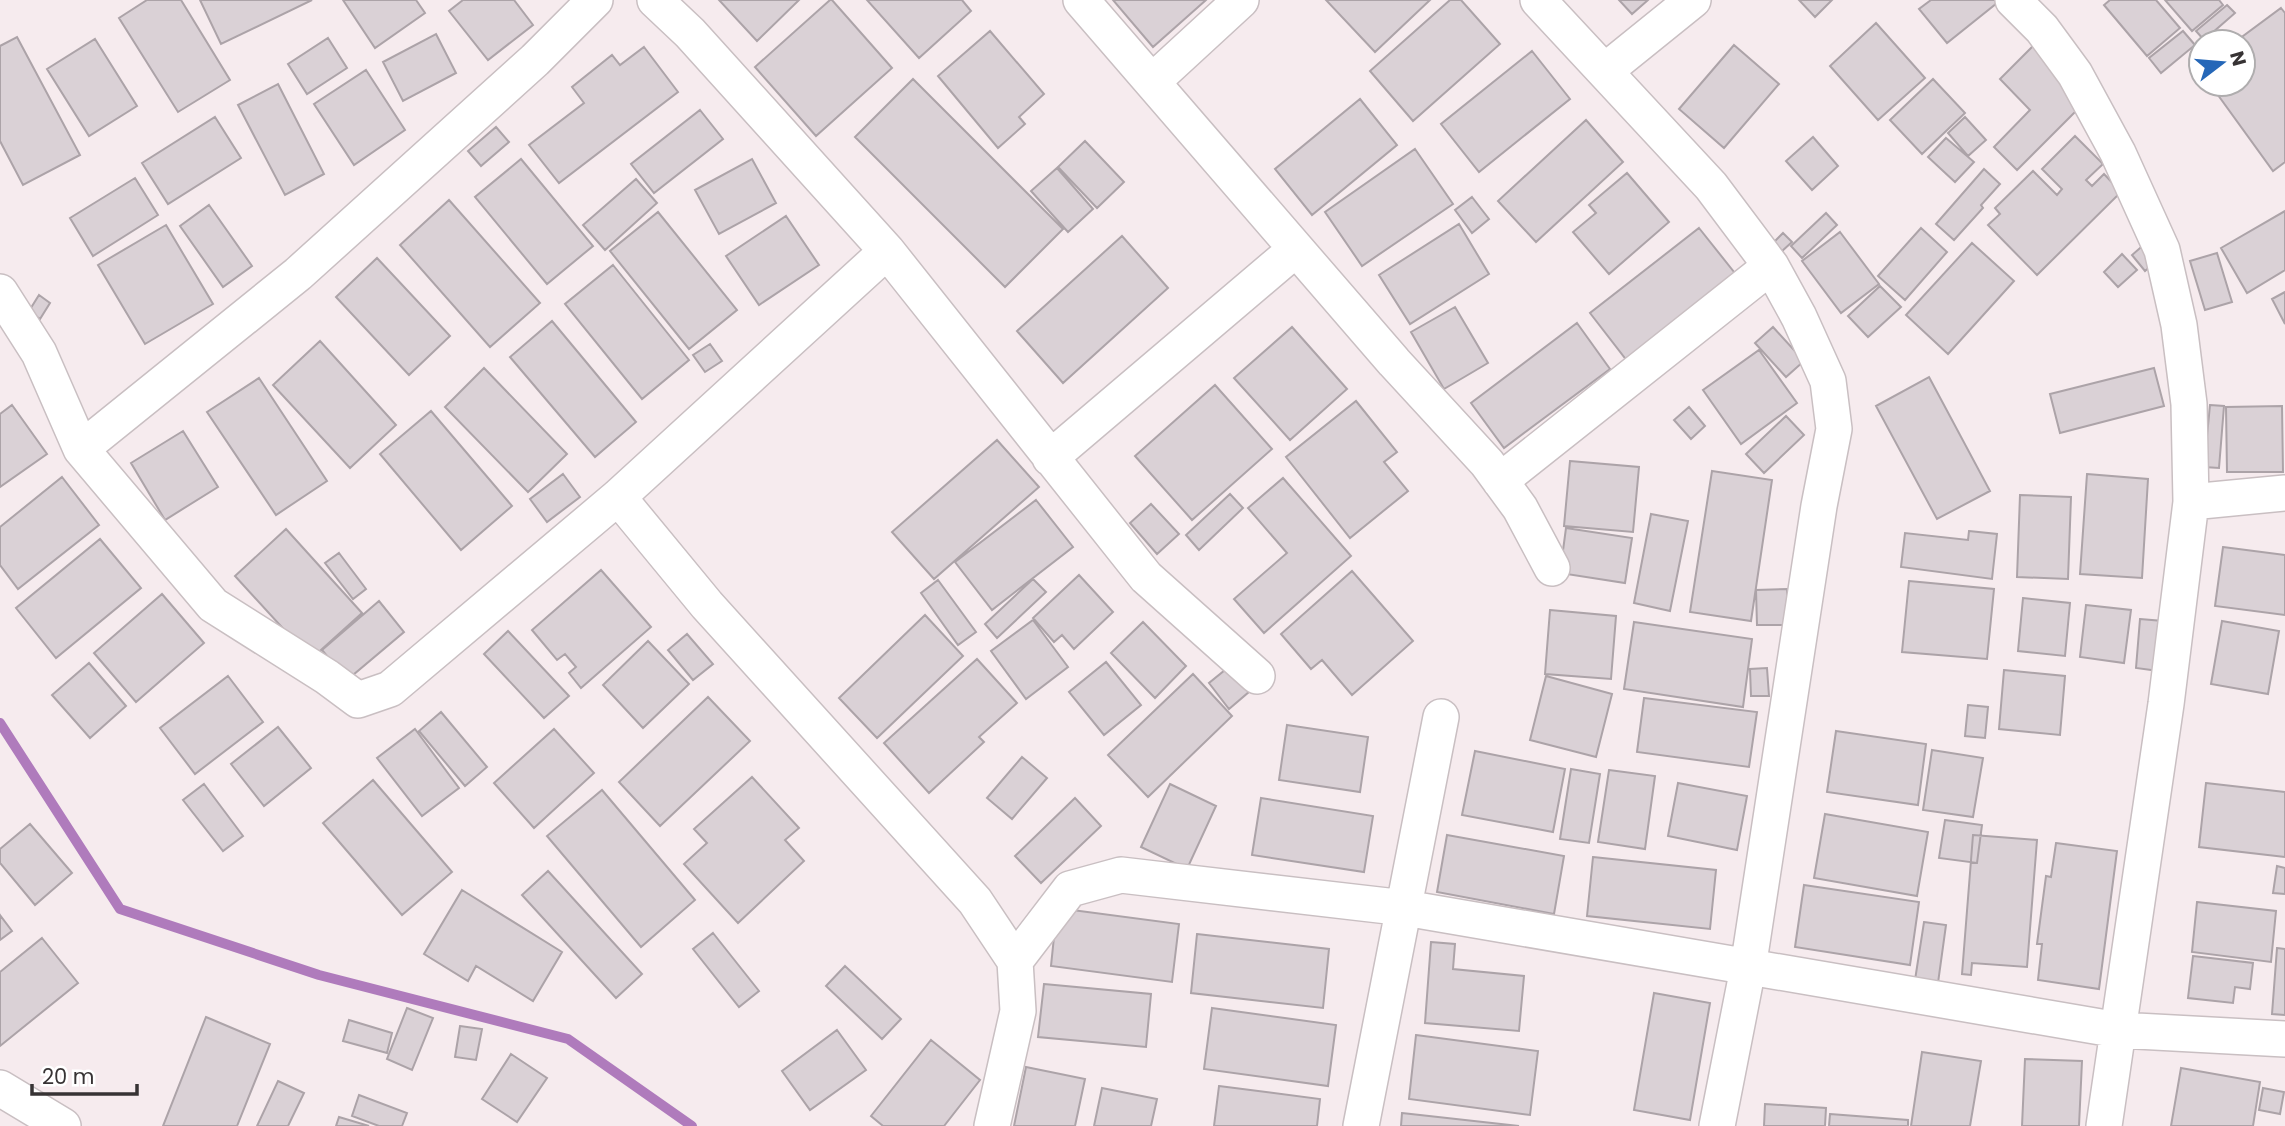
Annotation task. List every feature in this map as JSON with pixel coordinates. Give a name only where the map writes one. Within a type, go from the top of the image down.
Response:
[{"type":"street","points":[[81,449],[298,274],[535,60],[595,0]]},
{"type":"street","points":[[655,0],[690,33],[887,251],[1146,577],[1257,676]]},
{"type":"street","points":[[1081,0],[1394,362],[1488,463],[1520,508],[1552,568]]},
{"type":"street","points":[[1153,81],[1241,0]]},
{"type":"street","points":[[1538,0],[1711,186],[1771,266],[1799,317],[1828,381],[1834,429],[1819,506],[1748,968],[1717,1126]]},
{"type":"street","points":[[1605,71],[1693,0]]},
{"type":"street","points":[[2013,0],[2042,29],[2075,74],[2118,153],[2162,250],[2179,325],[2189,404],[2191,502],[2166,704],[2104,1126]]},
{"type":"street","points":[[1050,458],[1296,249]]},
{"type":"street","points":[[0,292],[39,353],[81,449],[213,605],[327,677],[358,701],[390,689],[618,497],[887,251]]},
{"type":"street","points":[[1500,481],[1771,266]]},
{"type":"street","points":[[2191,502],[2285,493]]},
{"type":"street","points":[[618,497],[707,605],[975,901],[1015,961],[1018,1011],[992,1126]]},
{"type":"street","points":[[1361,1126],[1441,718]]},
{"type":"street","points":[[1015,961],[1070,889],[1121,875],[1405,908],[2118,1030],[2285,1039]]},
{"type":"street","points":[[0,1088],[63,1126]]},
{"type":"building","points":[[147,0],[181,0],[230,80],[178,112],[119,18]]},
{"type":"building","points":[[200,0],[312,0],[221,44]]},
{"type":"building","points":[[343,0],[416,0],[425,13],[375,48]]},
{"type":"building","points":[[463,0],[514,0],[533,25],[488,60],[449,11]]},
{"type":"building","points":[[719,0],[799,0],[757,41]]},
{"type":"building","points":[[830,0],[892,68],[816,136],[755,67]]},
{"type":"building","points":[[867,0],[962,0],[971,11],[919,58]]},
{"type":"building","points":[[1113,0],[1206,0],[1153,47]]},
{"type":"building","points":[[1326,0],[1430,0],[1375,52]]},
{"type":"building","points":[[1450,0],[1461,0],[1500,44],[1413,121],[1370,71]]},
{"type":"building","points":[[1619,0],[1648,0],[1632,14]]},
{"type":"building","points":[[1799,0],[1832,0],[1815,17]]},
{"type":"building","points":[[1931,0],[1995,0],[1997,3],[1947,43],[1919,9]]},
{"type":"building","points":[[2110,0],[2156,0],[2180,28],[2147,56],[2104,5]]},
{"type":"building","points":[[2165,0],[2219,0],[2223,5],[2196,28],[2189,28]]},
{"type":"building","points":[[2227,5],[2235,13],[2218,28],[2200,28]]},
{"type":"building","points":[[2281,8],[2285,13],[2285,162],[2273,171],[2220,98],[2257,98],[2257,28],[2254,28]]},
{"type":"building","points":[[1876,23],[1925,78],[1878,120],[1830,66]]},
{"type":"building","points":[[990,31],[1044,94],[1019,117],[1025,124],[998,148],[938,76]]},
{"type":"building","points":[[2183,31],[2187,36],[2187,52],[2161,73],[2149,58]]},
{"type":"building","points":[[436,34],[456,73],[403,101],[383,62]]},
{"type":"building","points":[[17,37],[80,155],[23,185],[0,141],[0,46]]},
{"type":"building","points":[[328,38],[347,68],[307,94],[288,64]]},
{"type":"building","points":[[95,39],[137,106],[89,136],[47,69]]},
{"type":"building","points":[[1734,45],[1779,84],[1724,148],[1679,109]]},
{"type":"building","points":[[2033,46],[2087,100],[2017,170],[1994,147],[2030,110],[2000,79]]},
{"type":"building","points":[[644,47],[678,92],[559,183],[529,145],[584,103],[572,87],[612,55],[620,65]]},
{"type":"building","points":[[1532,51],[1570,99],[1479,172],[1441,124]]},
{"type":"building","points":[[366,70],[405,130],[354,165],[314,104]]},
{"type":"building","points":[[913,79],[1063,229],[1005,287],[855,137]]},
{"type":"building","points":[[1933,79],[1965,113],[1922,154],[1890,120]]},
{"type":"building","points":[[278,84],[324,174],[285,195],[238,105]]},
{"type":"building","points":[[1360,99],[1397,145],[1312,215],[1275,169]]},
{"type":"building","points":[[700,110],[723,139],[654,193],[631,164]]},
{"type":"building","points":[[215,117],[241,158],[168,204],[142,163]]},
{"type":"building","points":[[1965,117],[1986,140],[1968,156],[1948,133]]},
{"type":"building","points":[[1586,120],[1623,162],[1536,242],[1498,201]]},
{"type":"building","points":[[496,127],[509,142],[481,166],[468,151]]},
{"type":"building","points":[[2075,136],[2103,164],[2086,180],[2092,186],[2104,174],[2121,192],[2037,275],[1988,225],[2000,214],[1995,208],[2033,171],[2057,195],[2062,189],[2042,169]]},
{"type":"building","points":[[1813,137],[1838,166],[1812,190],[1786,161]]},
{"type":"building","points":[[1946,138],[1974,162],[1955,182],[1928,157]]},
{"type":"building","points":[[1085,141],[1124,182],[1097,208],[1058,167]]},
{"type":"building","points":[[1415,149],[1453,204],[1362,266],[1325,212]]},
{"type":"building","points":[[521,159],[593,246],[547,284],[475,197]]},
{"type":"building","points":[[752,159],[776,203],[719,234],[695,190]]},
{"type":"building","points":[[1057,168],[1093,209],[1068,232],[1031,191]]},
{"type":"building","points":[[1984,169],[2000,184],[1954,240],[1936,224]]},
{"type":"building","points":[[1627,173],[1669,222],[1609,274],[1573,232],[1596,213],[1589,205]]},
{"type":"building","points":[[135,178],[158,215],[93,256],[70,218]]},
{"type":"building","points":[[636,179],[657,203],[605,250],[583,225]]},
{"type":"building","points":[[1472,197],[1489,219],[1472,233],[1455,210]]},
{"type":"building","points":[[449,200],[540,303],[490,347],[400,245]]},
{"type":"building","points":[[209,205],[252,266],[223,287],[180,226]]},
{"type":"building","points":[[2285,211],[2285,270],[2247,293],[2221,248]]},
{"type":"building","points":[[658,212],[737,310],[689,349],[610,251]]},
{"type":"building","points":[[1826,213],[1837,225],[1802,258],[1791,246]]},
{"type":"building","points":[[786,216],[819,265],[759,305],[726,256]]},
{"type":"building","points":[[1459,224],[1489,274],[1410,324],[1379,275]]},
{"type":"building","points":[[166,225],[213,304],[145,344],[98,265]]},
{"type":"building","points":[[1699,228],[1738,277],[1628,362],[1590,313]]},
{"type":"building","points":[[1921,228],[1947,252],[1905,300],[1878,276]]},
{"type":"building","points":[[1840,232],[1879,284],[1841,313],[1802,261]]},
{"type":"building","points":[[1783,233],[1792,242],[1781,252],[1773,243]]},
{"type":"building","points":[[1122,236],[1168,288],[1063,383],[1017,331]]},
{"type":"building","points":[[2147,242],[2160,258],[2145,271],[2132,255]]},
{"type":"building","points":[[1972,243],[2014,281],[1948,354],[1906,315]]},
{"type":"building","points":[[2217,253],[2232,302],[2205,310],[2190,261]]},
{"type":"building","points":[[2122,254],[2137,270],[2118,287],[2104,272]]},
{"type":"building","points":[[377,258],[450,336],[409,375],[336,297]]},
{"type":"building","points":[[613,265],[689,360],[642,399],[565,304]]},
{"type":"building","points":[[1880,286],[1901,307],[1868,337],[1848,316]]},
{"type":"building","points":[[2285,292],[2285,324],[2272,299]]},
{"type":"building","points":[[39,295],[50,303],[40,319],[29,311]]},
{"type":"building","points":[[1455,307],[1488,363],[1444,389],[1411,332]]},
{"type":"building","points":[[552,321],[636,422],[595,457],[510,357]]},
{"type":"building","points":[[1577,323],[1610,369],[1504,448],[1471,403]]},
{"type":"building","points":[[1292,327],[1347,389],[1290,440],[1234,378]]},
{"type":"building","points":[[1773,327],[1804,361],[1786,377],[1755,343]]},
{"type":"building","points":[[320,341],[396,425],[350,468],[273,385]]},
{"type":"building","points":[[710,344],[722,361],[705,372],[693,355]]},
{"type":"building","points":[[1759,350],[1797,403],[1741,444],[1703,390]]},
{"type":"building","points":[[484,368],[567,454],[528,492],[445,407]]},
{"type":"building","points":[[2154,368],[2164,406],[2060,433],[2050,394]]},
{"type":"building","points":[[1929,377],[1990,491],[1937,519],[1876,406]]},
{"type":"building","points":[[259,378],[327,481],[276,515],[207,412]]},
{"type":"building","points":[[1215,385],[1272,449],[1192,520],[1135,456]]},
{"type":"building","points":[[1356,401],[1397,452],[1384,462],[1408,491],[1350,538],[1286,457]]},
{"type":"building","points":[[12,405],[47,454],[0,487],[0,414]]},
{"type":"building","points":[[2210,405],[2224,406],[2219,468],[2204,467]]},
{"type":"building","points":[[2282,406],[2283,472],[2227,472],[2226,407]]},
{"type":"building","points":[[1689,407],[1705,426],[1691,439],[1674,420]]},
{"type":"building","points":[[431,411],[512,506],[461,550],[380,454]]},
{"type":"building","points":[[1786,416],[1804,435],[1764,473],[1746,454]]},
{"type":"building","points":[[183,431],[218,487],[165,520],[131,463]]},
{"type":"building","points":[[997,440],[1039,487],[934,579],[892,532]]},
{"type":"building","points":[[1570,461],[1639,467],[1633,532],[1564,526]]},
{"type":"building","points":[[1712,471],[1772,480],[1751,621],[1690,612]]},
{"type":"building","points":[[563,474],[580,497],[547,522],[530,499]]},
{"type":"building","points":[[2087,474],[2148,479],[2142,578],[2080,574]]},
{"type":"building","points":[[62,477],[99,525],[18,589],[0,565],[0,527]]},
{"type":"building","points":[[1283,478],[1351,556],[1264,633],[1234,599],[1287,553],[1248,508]]},
{"type":"building","points":[[1230,494],[1243,508],[1199,550],[1186,535]]},
{"type":"building","points":[[2020,495],[2071,497],[2068,579],[2017,577]]},
{"type":"building","points":[[1036,500],[1073,547],[992,610],[955,562]]},
{"type":"building","points":[[1151,504],[1179,534],[1157,554],[1130,523]]},
{"type":"building","points":[[1651,514],[1688,521],[1670,611],[1634,603]]},
{"type":"building","points":[[1566,528],[1632,538],[1625,583],[1560,573]]},
{"type":"building","points":[[286,529],[362,613],[311,659],[235,576]]},
{"type":"building","points":[[1969,531],[1997,534],[1992,579],[1901,567],[1905,533],[1968,540]]},
{"type":"building","points":[[100,539],[141,588],[56,658],[16,608]]},
{"type":"building","points":[[2223,547],[2285,555],[2285,615],[2215,606]]},
{"type":"building","points":[[339,553],[366,589],[353,599],[325,563]]},
{"type":"building","points":[[601,570],[651,627],[581,688],[569,673],[576,667],[565,654],[557,660],[532,630]]},
{"type":"building","points":[[1352,571],[1413,641],[1352,695],[1322,660],[1311,669],[1281,634]]},
{"type":"building","points":[[1079,575],[1113,612],[1074,649],[1062,635],[1054,642],[1033,618]]},
{"type":"building","points":[[1033,579],[1046,592],[997,638],[985,624]]},
{"type":"building","points":[[938,580],[976,632],[958,645],[921,593]]},
{"type":"building","points":[[1909,581],[1994,589],[1987,659],[1902,652]]},
{"type":"building","points":[[1787,589],[1788,625],[1757,625],[1756,590]]},
{"type":"building","points":[[162,594],[204,643],[136,702],[94,653]]},
{"type":"building","points":[[2023,598],[2070,603],[2065,656],[2018,651]]},
{"type":"building","points":[[379,601],[404,632],[347,680],[322,650]]},
{"type":"building","points":[[2086,605],[2131,610],[2124,663],[2080,657]]},
{"type":"building","points":[[1550,610],[1616,616],[1611,679],[1545,674]]},
{"type":"building","points":[[925,615],[963,656],[877,738],[839,698]]},
{"type":"building","points":[[2140,619],[2163,621],[2159,671],[2136,668]]},
{"type":"building","points":[[1033,620],[1068,667],[1026,699],[991,651]]},
{"type":"building","points":[[2222,621],[2279,631],[2268,694],[2211,684]]},
{"type":"building","points":[[1143,622],[1186,666],[1155,698],[1111,653]]},
{"type":"building","points":[[1634,622],[1752,639],[1743,707],[1624,689]]},
{"type":"building","points":[[508,631],[569,696],[544,718],[484,654]]},
{"type":"building","points":[[687,634],[713,664],[693,680],[668,650]]},
{"type":"building","points":[[648,641],[689,684],[643,728],[603,685]]},
{"type":"building","points":[[977,659],[1017,703],[979,737],[984,742],[929,793],[884,743]]},
{"type":"building","points":[[1106,662],[1141,705],[1104,735],[1069,692]]},
{"type":"building","points":[[89,663],[126,706],[90,738],[52,695]]},
{"type":"building","points":[[1230,666],[1250,691],[1229,709],[1209,683]]},
{"type":"building","points":[[1767,668],[1769,696],[1751,696],[1750,669]]},
{"type":"building","points":[[2004,670],[2065,676],[2060,735],[1999,729]]},
{"type":"building","points":[[1193,674],[1232,716],[1148,797],[1108,755]]},
{"type":"building","points":[[228,676],[263,722],[195,774],[160,728]]},
{"type":"building","points":[[1546,676],[1612,694],[1596,757],[1530,740]]},
{"type":"building","points":[[708,697],[750,741],[660,826],[619,782]]},
{"type":"building","points":[[1644,698],[1757,712],[1749,767],[1637,752]]},
{"type":"building","points":[[1968,705],[1988,707],[1985,738],[1965,736]]},
{"type":"building","points":[[441,712],[487,767],[465,786],[419,731]]},
{"type":"building","points":[[1287,725],[1368,737],[1360,792],[1279,780]]},
{"type":"building","points":[[278,727],[311,768],[264,806],[231,764]]},
{"type":"building","points":[[415,729],[459,788],[422,816],[377,758]]},
{"type":"building","points":[[554,729],[594,773],[534,828],[494,783]]},
{"type":"building","points":[[1836,731],[1926,744],[1918,805],[1827,792]]},
{"type":"building","points":[[1932,750],[1983,758],[1973,817],[1923,810]]},
{"type":"building","points":[[1475,751],[1565,769],[1553,832],[1462,815]]},
{"type":"building","points":[[1022,757],[1047,778],[1012,819],[987,798]]},
{"type":"building","points":[[1571,769],[1600,774],[1589,843],[1560,839]]},
{"type":"building","points":[[1609,770],[1655,776],[1645,849],[1598,842]]},
{"type":"building","points":[[752,777],[799,828],[785,840],[804,861],[738,923],[684,864],[707,843],[694,829]]},
{"type":"building","points":[[373,780],[452,872],[402,915],[323,823]]},
{"type":"building","points":[[1678,783],[1747,796],[1737,850],[1668,836]]},
{"type":"building","points":[[2206,783],[2285,792],[2285,857],[2199,847]]},
{"type":"building","points":[[204,784],[243,836],[223,851],[183,800]]},
{"type":"building","points":[[1170,784],[1216,806],[1187,869],[1141,847]]},
{"type":"building","points":[[602,790],[695,900],[641,947],[547,836]]},
{"type":"building","points":[[1075,798],[1101,826],[1041,883],[1015,856]]},
{"type":"building","points":[[1261,798],[1373,816],[1364,872],[1252,855]]},
{"type":"building","points":[[1825,814],[1928,832],[1917,896],[1814,878]]},
{"type":"building","points":[[1945,820],[1982,825],[1977,863],[1939,858]]},
{"type":"building","points":[[30,824],[72,873],[35,905],[0,863],[0,849]]},
{"type":"building","points":[[1447,835],[1564,856],[1554,914],[1437,892]]},
{"type":"building","points":[[1973,835],[2037,840],[2027,967],[1972,963],[1971,975],[1962,974]]},
{"type":"building","points":[[2056,843],[2117,851],[2099,989],[2038,980],[2042,944],[2037,944],[2046,876],[2051,877]]},
{"type":"building","points":[[1593,857],[1716,870],[1710,929],[1587,916]]},
{"type":"building","points":[[2277,866],[2285,868],[2285,894],[2273,893]]},
{"type":"building","points":[[548,871],[642,974],[616,998],[522,895]]},
{"type":"building","points":[[1804,885],[1919,902],[1910,965],[1795,947]]},
{"type":"building","points":[[462,890],[562,952],[533,1001],[476,966],[468,981],[424,954]]},
{"type":"building","points":[[2197,902],[2276,911],[2271,962],[2192,952]]},
{"type":"building","points":[[1057,908],[1179,924],[1172,982],[1051,966]]},
{"type":"building","points":[[0,915],[12,931],[0,940]]},
{"type":"building","points":[[1924,922],[1946,925],[1938,983],[1915,980]]},
{"type":"building","points":[[713,933],[759,991],[739,1007],[693,949]]},
{"type":"building","points":[[1197,934],[1329,949],[1323,1008],[1191,993]]},
{"type":"building","points":[[42,938],[78,983],[0,1046],[0,972]]},
{"type":"building","points":[[1431,942],[1455,944],[1453,969],[1524,976],[1519,1031],[1425,1023]]},
{"type":"building","points":[[2277,948],[2285,949],[2285,1015],[2272,1014]]},
{"type":"building","points":[[2193,956],[2253,963],[2250,989],[2235,987],[2233,1003],[2188,998]]},
{"type":"building","points":[[845,966],[901,1019],[882,1039],[826,986]]},
{"type":"building","points":[[1044,984],[1151,994],[1146,1047],[1038,1037]]},
{"type":"building","points":[[1654,993],[1710,1003],[1690,1120],[1634,1110]]},
{"type":"building","points":[[407,1008],[433,1018],[412,1070],[387,1059]]},
{"type":"building","points":[[1212,1008],[1336,1025],[1328,1086],[1204,1069]]},
{"type":"building","points":[[206,1017],[270,1044],[237,1126],[163,1126]]},
{"type":"building","points":[[349,1020],[392,1033],[387,1053],[343,1041]]},
{"type":"building","points":[[460,1026],[482,1029],[476,1060],[455,1057]]},
{"type":"building","points":[[837,1030],[866,1070],[810,1110],[782,1071]]},
{"type":"building","points":[[1416,1035],[1538,1051],[1530,1115],[1409,1099]]},
{"type":"building","points":[[931,1040],[980,1080],[944,1126],[883,1126],[871,1116]]},
{"type":"building","points":[[1922,1052],[1981,1061],[1970,1126],[1911,1126]]},
{"type":"building","points":[[511,1054],[547,1078],[517,1122],[482,1099]]},
{"type":"building","points":[[2025,1059],[2082,1061],[2079,1126],[2022,1126]]},
{"type":"building","points":[[1026,1067],[1085,1079],[1075,1126],[1014,1126]]},
{"type":"building","points":[[2181,1068],[2260,1082],[2253,1126],[2171,1126]]},
{"type":"building","points":[[278,1081],[304,1093],[288,1126],[257,1126]]},
{"type":"building","points":[[1219,1086],[1320,1099],[1317,1126],[1214,1126]]},
{"type":"building","points":[[1102,1088],[1157,1099],[1151,1126],[1094,1126]]},
{"type":"building","points":[[2263,1088],[2284,1092],[2280,1114],[2259,1110]]},
{"type":"building","points":[[359,1095],[407,1113],[402,1126],[379,1126],[352,1116]]},
{"type":"building","points":[[1765,1104],[1826,1108],[1825,1126],[1764,1126]]},
{"type":"building","points":[[1402,1113],[1519,1126],[1401,1126]]},
{"type":"building","points":[[1830,1114],[1908,1120],[1908,1126],[1829,1126]]},
{"type":"building","points":[[339,1117],[369,1126],[336,1126]]},
{"type":"waterway","points":[[0,723],[120,909],[319,975],[568,1039],[692,1126]]}]
